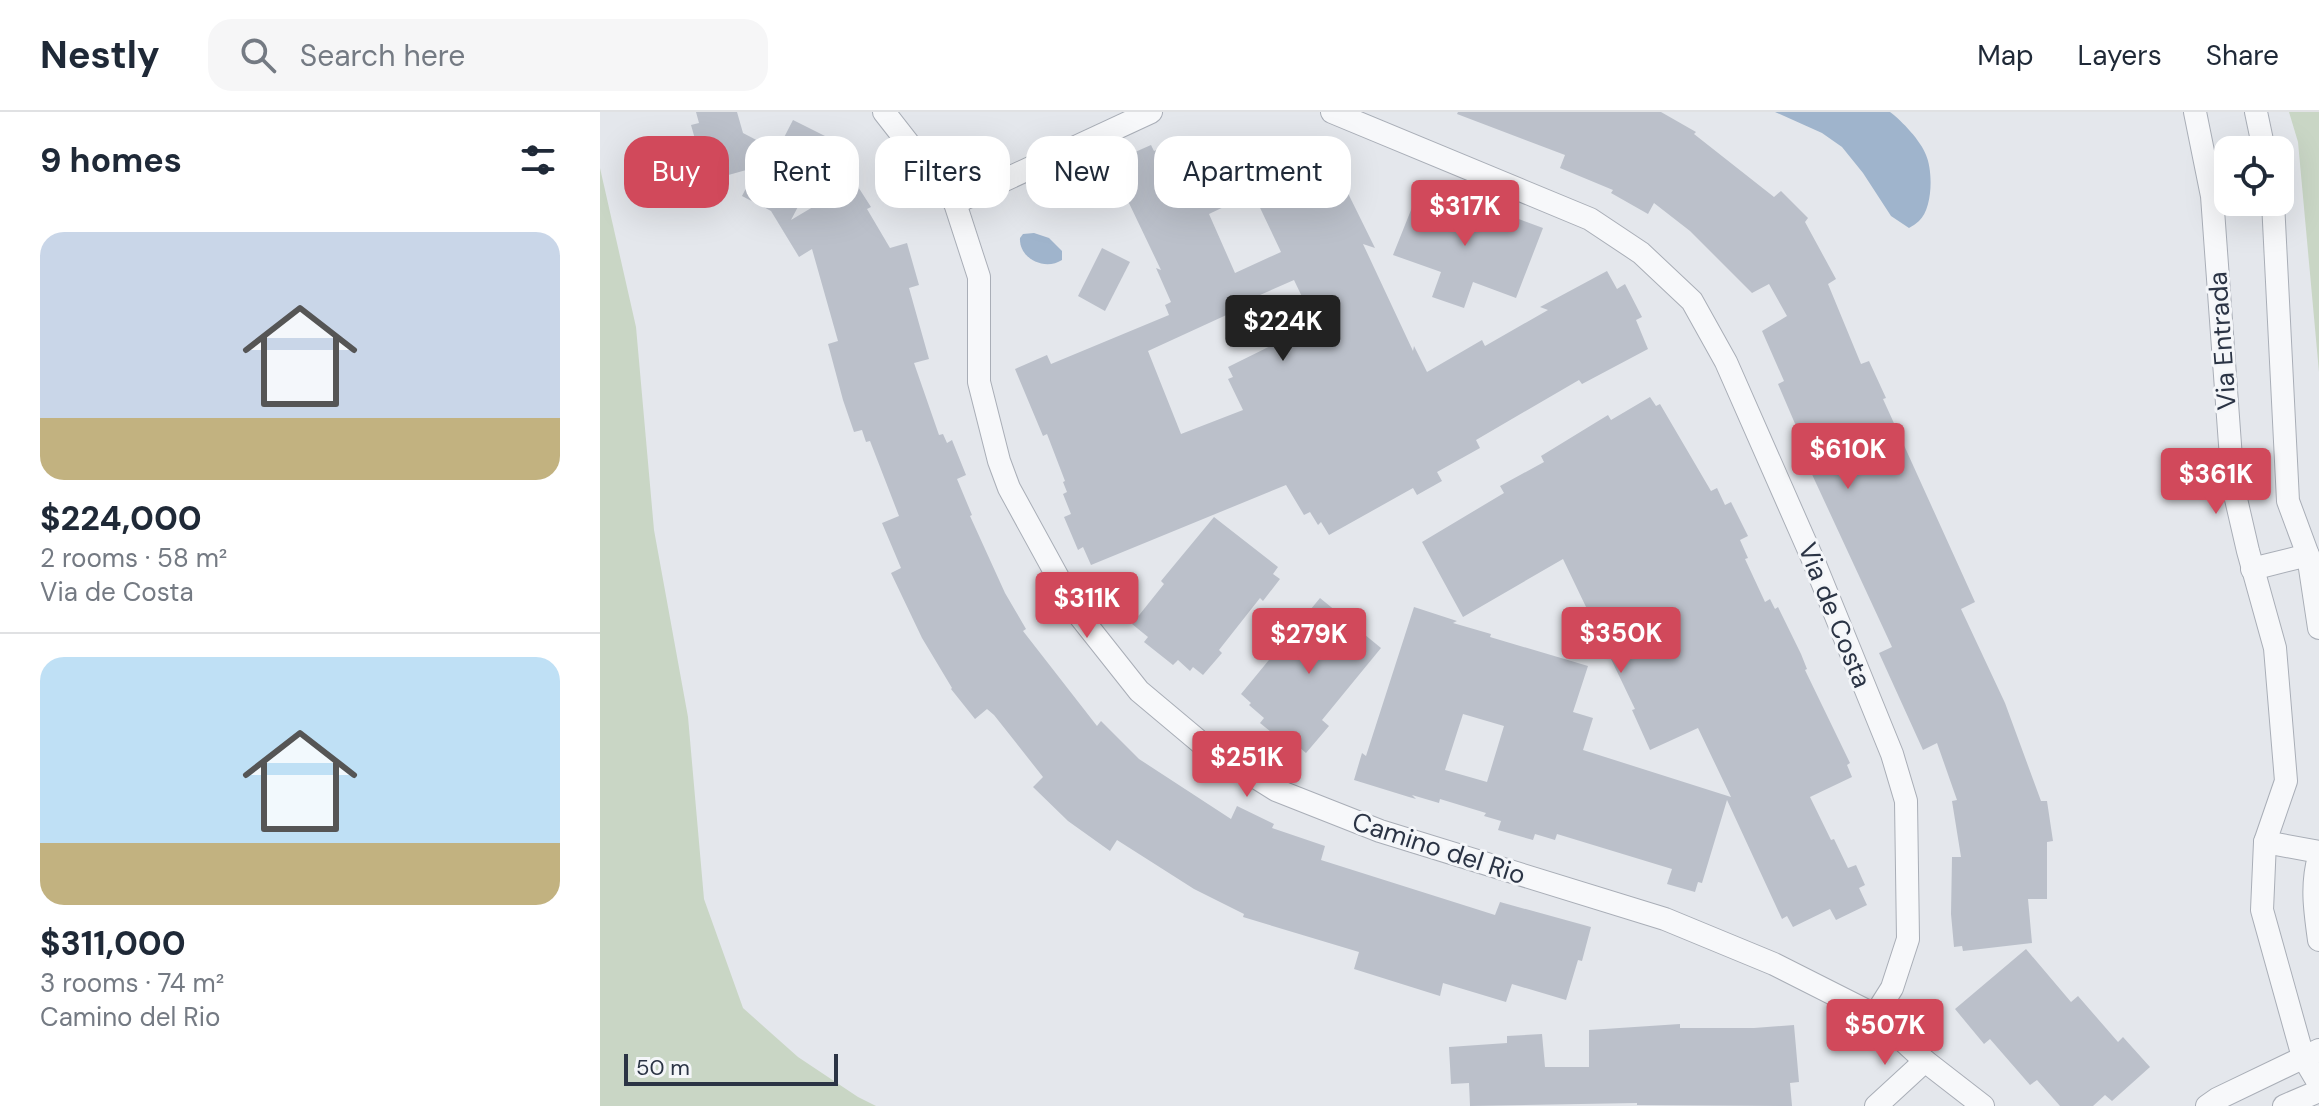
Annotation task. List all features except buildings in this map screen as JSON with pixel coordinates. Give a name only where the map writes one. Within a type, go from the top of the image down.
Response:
[{"type":"street","name":"Camino del Rio","points":[[884,112],[903,136]]},
{"type":"street","name":"Via de Costa","points":[[1332,112],[1590,219],[1641,253],[1692,301],[1726,362],[1814,562],[1892,754],[1906,801],[1908,939],[1892,988],[1875,1015]]},
{"type":"street","name":"Via Entrada","points":[[2195,112],[2212,196],[2233,486],[2252,569],[2275,648],[2286,781],[2265,842],[2262,910],[2319,1084]]},
{"type":"street","points":[[2256,112],[2261,136]]},
{"type":"street","points":[[1010,177],[1147,113]]},
{"type":"street","name":"Camino del Rio","points":[[957,208],[979,277],[979,382],[1009,488],[1078,614],[1139,691],[1201,743],[1276,790],[1380,831],[1665,919],[1774,964],[1875,1015],[1925,1061],[1983,1106]]},
{"type":"street","points":[[2274,216],[2288,501],[2308,555],[2319,628]]},
{"type":"street","points":[[2252,569],[2308,555]]},
{"type":"street","points":[[2265,842],[2319,854],[2313,877],[2319,940]]},
{"type":"street","points":[[2207,1106],[2311,1054]]},
{"type":"street","points":[[1876,1106],[1925,1061]]},
{"type":"street","points":[[2284,1106],[2319,1091]]},
{"type":"green space","points":[[2289,112],[2319,112],[2319,372],[2298,142]]},
{"type":"green space","points":[[600,168],[636,327],[654,530],[688,717],[704,899],[743,1008],[798,1057],[876,1106],[600,1106]]},
{"type":"water","points":[[1775,112],[1890,112],[1916,138],[1928,162],[1931,179],[1924,215],[1909,228],[1891,216],[1842,147],[1822,133]]},
{"type":"water","points":[[1034,233],[1049,238],[1062,251],[1062,260],[1048,264],[1028,257],[1020,238],[1023,234]]}]
